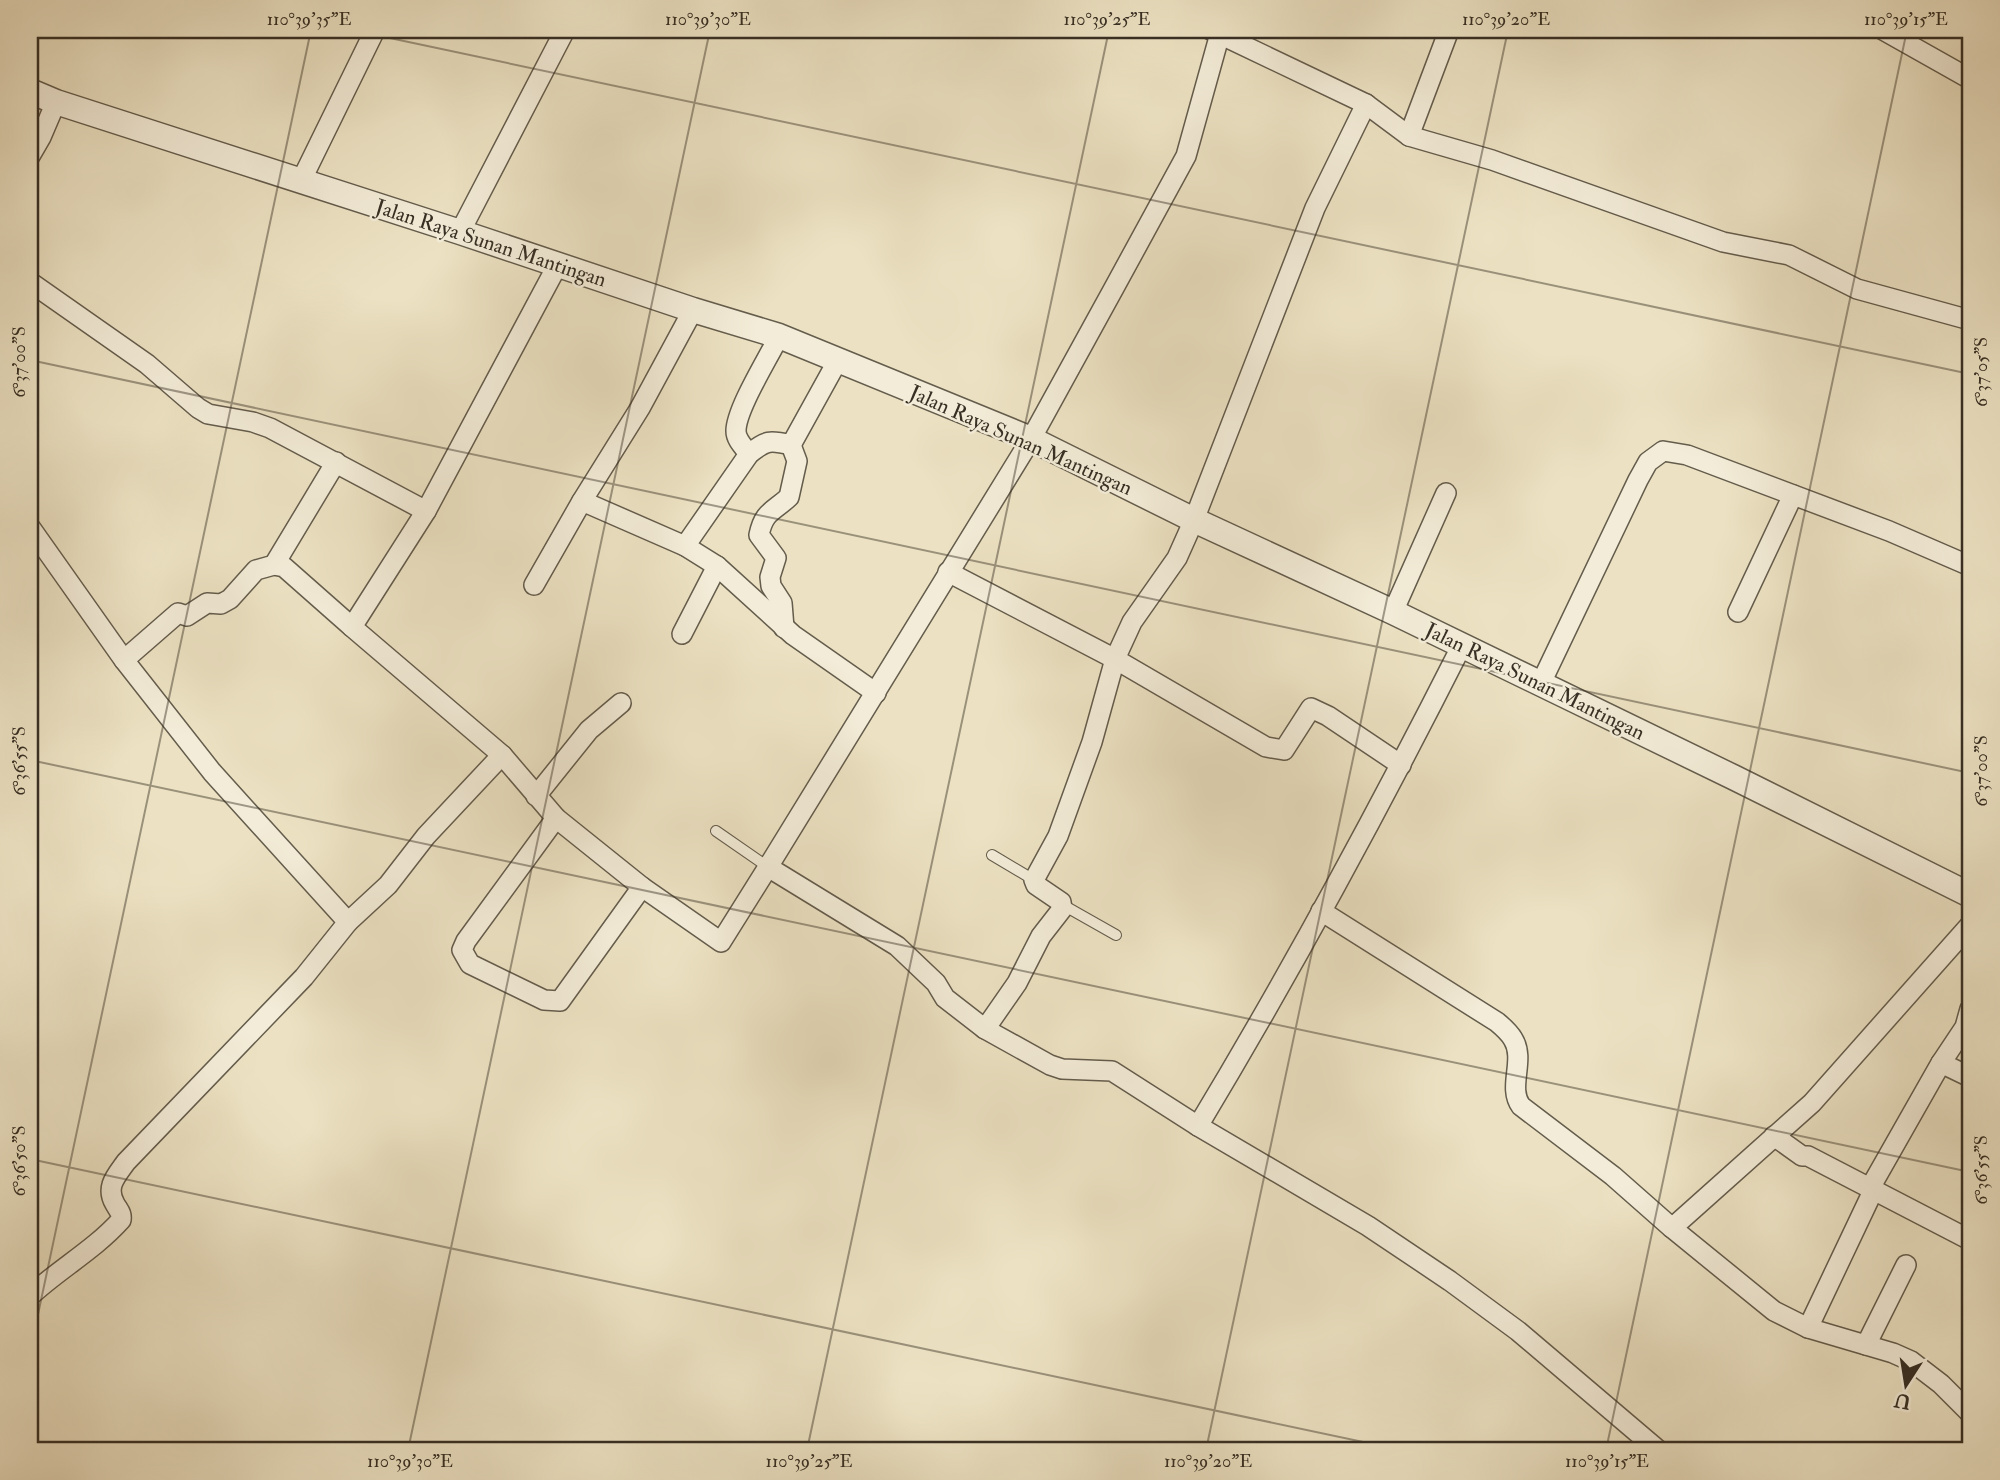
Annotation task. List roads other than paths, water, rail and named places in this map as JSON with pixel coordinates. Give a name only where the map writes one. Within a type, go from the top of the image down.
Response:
[{"type":"street","points":[[301,181],[375,30]]},
{"type":"street","points":[[460,232],[565,30]]},
{"type":"street","points":[[1409,136],[1449,30]]},
{"type":"street","points":[[1883,30],[1970,79]]},
{"type":"street","points":[[124,660],[178,613],[187,616],[206,603],[221,604],[230,599],[256,570],[274,565],[284,567],[502,755],[556,818],[642,887],[721,942],[1031,439],[1186,156],[1217,31],[1366,104],[1409,136],[1492,160],[1723,242],[1788,255],[1857,289],[1970,320]]},
{"type":"street","name":"Jalan Raya Sunan Mantingan","points":[[30,91],[56,102],[460,232],[557,266],[779,336],[1031,439],[1194,520],[1541,683],[1970,895]]},
{"type":"street","points":[[30,156],[56,102]]},
{"type":"street","points":[[985,1029],[1017,982],[1041,936],[1060,914],[1062,905],[1058,899],[1034,883],[1034,880],[1062,824],[1093,742],[1115,659],[1132,622],[1177,558],[1315,208],[1366,104]]},
{"type":"street","points":[[352,627],[426,511],[557,266]]},
{"type":"street","points":[[30,282],[147,364],[208,414],[253,422],[270,428],[426,511]]},
{"type":"street","points":[[534,585],[640,408],[693,310]]},
{"type":"street","points":[[749,454],[740,442],[736,429],[741,412],[779,336]]},
{"type":"street","points":[[790,445],[838,360]]},
{"type":"street","points":[[685,546],[749,454],[771,440],[790,445]]},
{"type":"street","points":[[784,628],[782,603],[771,586],[770,576],[776,558],[759,536],[762,522],[769,511],[789,497],[797,461],[790,445]]},
{"type":"street","points":[[1541,683],[1637,480],[1653,457],[1669,450],[1889,531],[1970,566]]},
{"type":"street","points":[[274,565],[336,462]]},
{"type":"street","points":[[1393,612],[1446,493]]},
{"type":"street","points":[[1738,612],[1793,495]]},
{"type":"street","points":[[582,501],[685,546],[717,566],[784,628],[876,693]]},
{"type":"street","points":[[30,527],[124,660],[212,772],[348,922]]},
{"type":"street","points":[[682,634],[717,566]]},
{"type":"street","points":[[948,572],[1115,659],[1266,747],[1284,750],[1311,708],[1328,716],[1401,765]]},
{"type":"street","points":[[1198,1126],[1266,1013],[1401,765],[1461,647]]},
{"type":"street","points":[[536,796],[589,730],[621,703]]},
{"type":"street","points":[[30,1296],[50,1277],[92,1249],[121,1220],[121,1213],[111,1196],[111,1186],[126,1162],[304,977],[348,922],[388,886],[426,836],[502,755]]},
{"type":"street","points":[[556,818],[466,941],[462,950],[470,964],[544,1000],[560,1001],[642,887]]},
{"type":"street","points":[[768,867],[897,946],[936,984],[946,998],[985,1029],[1050,1065],[1062,1069],[1112,1072],[1368,1227],[1450,1281],[1518,1331],[1658,1450]]},
{"type":"street","points":[[1321,911],[1497,1022],[1515,1041],[1518,1051],[1516,1093],[1521,1106],[1613,1176],[1774,1311],[1808,1328],[1911,1361],[1941,1384],[1970,1413]]},
{"type":"street","points":[[1672,1228],[1812,1103],[1970,925]]},
{"type":"street","points":[[1808,1328],[1873,1191],[1874,1181],[1941,1063],[1965,1027],[1970,1009]]},
{"type":"street","points":[[1941,1063],[1970,1077]]},
{"type":"street","points":[[1774,1136],[1802,1156],[1808,1156],[1970,1240]]},
{"type":"street","points":[[1866,1345],[1906,1265]]},
{"type":"lane","points":[[716,831],[768,867]]},
{"type":"lane","points":[[992,855],[1034,880]]},
{"type":"lane","points":[[1062,905],[1116,935]]}]
